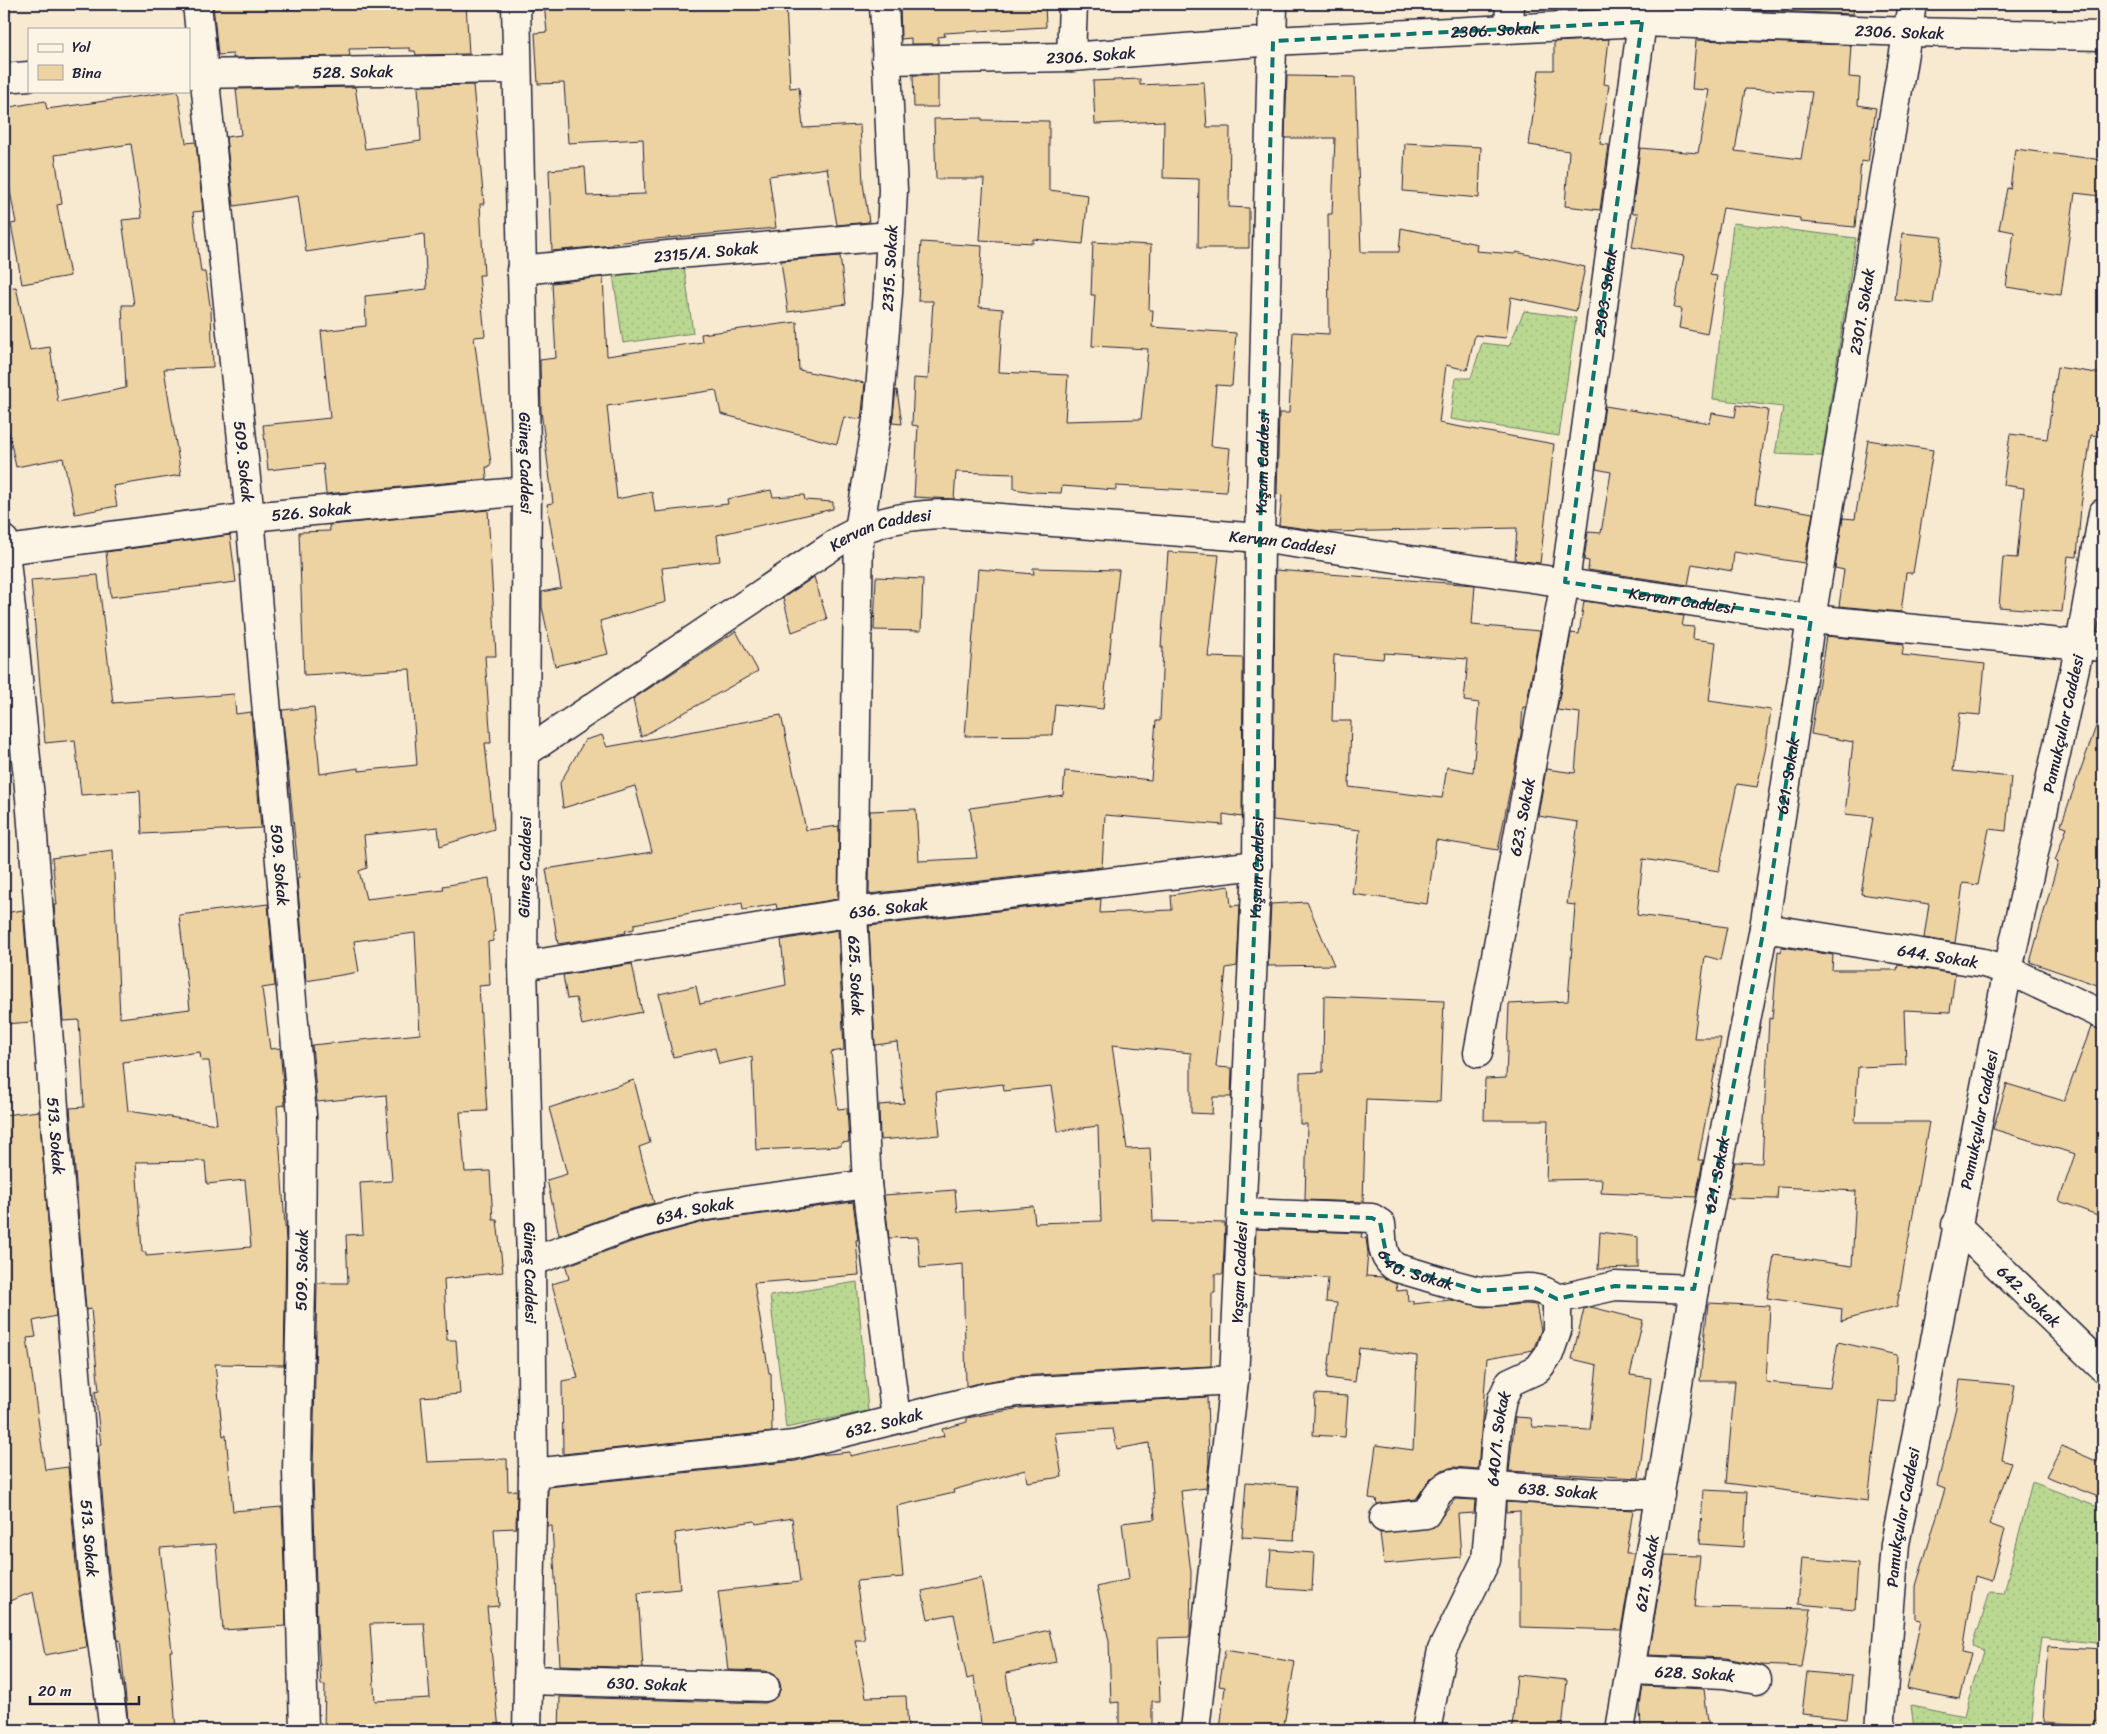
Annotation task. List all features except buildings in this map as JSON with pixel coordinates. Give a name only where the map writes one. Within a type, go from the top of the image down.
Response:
[{"type":"street","name":"509. Sokak","points":[[197,4],[196,74],[250,517],[302,1115],[297,1471],[304,1730]]},
{"type":"street","name":"Güneş Caddesi","points":[[516,4],[527,491],[523,966],[531,1262],[533,1474],[527,1730]]},
{"type":"street","name":"2315. Sokak","points":[[859,530],[878,414],[893,190],[884,4]]},
{"type":"street","points":[[1071,57],[1073,4]]},
{"type":"street","name":"Yaşam Caddesi","points":[[1195,1730],[1234,1380],[1242,1212],[1257,865],[1260,538],[1274,4]]},
{"type":"street","name":"2301. Sokak","points":[[1811,619],[1909,32],[1912,4]]},
{"type":"street","name":"2306. Sokak","points":[[886,60],[1071,57],[1272,41],[1510,16],[1644,13],[1909,32],[2103,36]]},
{"type":"street","name":"2303. Sokak","points":[[1565,582],[1644,13]]},
{"type":"street","name":"528. Sokak","points":[[196,74],[517,69]]},
{"type":"street","points":[[4,78],[28,76]]},
{"type":"street","name":"2315/A. Sokak","points":[[521,270],[678,254],[890,236]]},
{"type":"street","name":"526. Sokak","points":[[5,545],[250,517],[527,491]]},
{"type":"street","name":"Pamukçular Caddesi","points":[[1880,1730],[1895,1544],[1956,1225],[2008,970],[2092,646],[2103,513]]},
{"type":"street","name":"Kervan Caddesi","points":[[525,753],[859,530],[911,515],[949,514],[1260,538],[1811,619],[2092,646]]},
{"type":"street","name":"625. Sokak","points":[[859,530],[853,912],[866,1184],[896,1419]]},
{"type":"street","name":"513. Sokak","points":[[5,545],[30,798],[93,1575],[114,1730]]},
{"type":"street","name":"623. Sokak","points":[[1478,1053],[1565,582]]},
{"type":"street","name":"621. Sokak","points":[[1620,1730],[1694,1289],[1764,928],[1811,619]]},
{"type":"street","name":"636. Sokak","points":[[523,966],[853,912],[1257,865]]},
{"type":"street","name":"644. Sokak","points":[[1764,928],[1984,963],[2008,970],[2103,1015]]},
{"type":"street","name":"634. Sokak","points":[[531,1262],[626,1228],[700,1208],[866,1184]]},
{"type":"street","name":"640. Sokak","points":[[1242,1212],[1372,1218],[1381,1224],[1384,1256],[1388,1263],[1397,1268],[1478,1291],[1533,1287],[1547,1291],[1557,1299]]},
{"type":"street","name":"642. Sokak","points":[[1956,1225],[2103,1368]]},
{"type":"street","points":[[1557,1299],[1615,1286],[1694,1289]]},
{"type":"street","name":"640/1. Sokak","points":[[1426,1730],[1442,1650],[1486,1560],[1502,1399],[1510,1382],[1538,1369],[1550,1354],[1557,1331],[1557,1299]]},
{"type":"street","name":"632. Sokak","points":[[533,1474],[794,1445],[986,1397],[1018,1392],[1234,1380]]},
{"type":"street","name":"638. Sokak","points":[[1384,1518],[1426,1514],[1437,1494],[1446,1485],[1453,1483],[1611,1494],[1660,1494]]},
{"type":"street","name":"628. Sokak","points":[[1630,1670],[1725,1674],[1757,1680]]},
{"type":"street","name":"630. Sokak","points":[[528,1680],[765,1687]]},
{"type":"highlighted area","points":[[1642,22],[1565,582],[1811,619],[1764,928],[1694,1289],[1615,1286],[1557,1299],[1533,1287],[1478,1291],[1388,1263],[1380,1222],[1372,1218],[1242,1213],[1257,865],[1260,538],[1273,41]]},
{"type":"green space","points":[[1733,223],[1856,238],[1822,456],[1775,454],[1783,407],[1713,399]]},
{"type":"green space","points":[[684,266],[693,333],[623,343],[613,274]]},
{"type":"green space","points":[[1524,311],[1576,318],[1559,436],[1450,419],[1456,378],[1471,378],[1482,343],[1509,346]]},
{"type":"green space","points":[[857,1282],[868,1411],[786,1428],[770,1296]]},
{"type":"green space","points":[[2032,1482],[2103,1509],[2103,1644],[2041,1637],[2030,1730],[1914,1730],[1911,1705],[1964,1716],[1983,1650],[1973,1645],[1990,1592],[2004,1593]]}]
